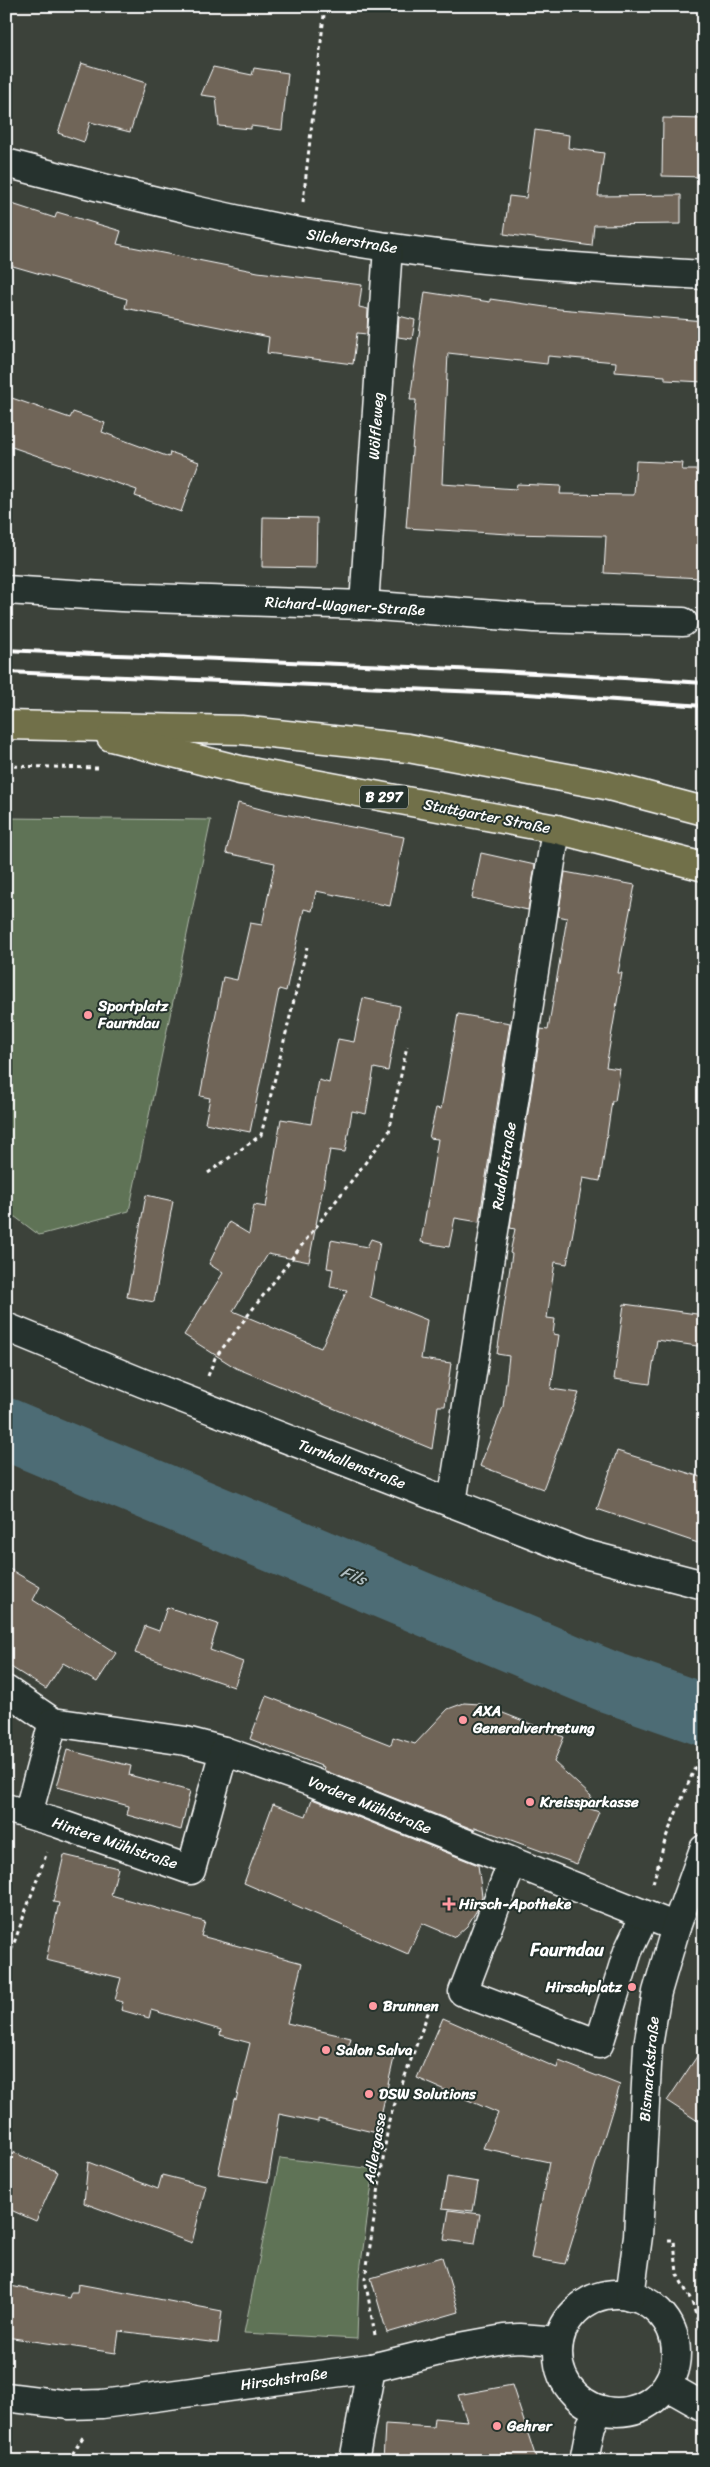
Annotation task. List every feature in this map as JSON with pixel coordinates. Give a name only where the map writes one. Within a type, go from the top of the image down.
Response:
[{"type":"main road","name":"Stuttgarter Straße","points":[[6,725],[64,724],[241,730],[408,748],[605,785],[704,811]]},
{"type":"main road","name":"Stuttgarter Straße","points":[[64,724],[240,770],[556,829],[704,868]]},
{"type":"street","name":"Silcherstraße","points":[[6,163],[114,191],[300,232],[388,247],[578,268],[704,275]]},
{"type":"street","name":"Wölfleweg","points":[[364,605],[388,247]]},
{"type":"street","name":"Richard-Wagner-Straße","points":[[6,590],[121,597],[364,605],[534,618],[683,622]]},
{"type":"street","name":"Rudolfstraße","points":[[452,1503],[556,829]]},
{"type":"street","name":"Turnhallenstraße","points":[[6,1327],[581,1553],[704,1585]]},
{"type":"street","name":"Vordere Mühlstraße","points":[[6,1690],[53,1722],[186,1741],[224,1751],[312,1782],[509,1871],[676,1926]]},
{"type":"street","points":[[17,1811],[53,1722]]},
{"type":"street","name":"Hintere Mühlstraße","points":[[17,1811],[191,1870],[224,1751]]},
{"type":"street","name":"Bismarckstraße","points":[[630,2296],[638,2236],[648,2046],[657,1992],[676,1926],[704,1849]]},
{"type":"street","points":[[509,1871],[463,1992],[599,2044],[628,1951],[645,1915]]},
{"type":"street","points":[[612,2294],[630,2296],[648,2303],[662,2315],[672,2331],[676,2350],[675,2368],[667,2386],[654,2400],[638,2409],[618,2412],[600,2410],[584,2402],[571,2391],[562,2376],[558,2359],[559,2341],[566,2324],[578,2309],[593,2299],[612,2294]]},
{"type":"street","name":"Hirschstraße","points":[[6,2397],[70,2405],[102,2404],[374,2355],[444,2350],[504,2339],[520,2338],[559,2341]]},
{"type":"street","points":[[354,2461],[374,2355]]},
{"type":"street","points":[[667,2386],[704,2407]]},
{"type":"street","points":[[584,2461],[592,2425],[600,2410]]},
{"type":"path","points":[[300,232],[325,6]]},
{"type":"path","points":[[208,1173],[261,1135],[307,947]]},
{"type":"path","points":[[198,1404],[215,1358],[389,1132],[407,1046]]},
{"type":"path","points":[[645,1915],[666,1837],[704,1746]]},
{"type":"path","points":[[6,1965],[57,1823]]},
{"type":"path","name":"Adlergasse","points":[[374,2355],[365,2279],[389,2120],[438,1987],[463,1992]]},
{"type":"green space","name":"Sportplatz Faurndau","points":[[6,818],[211,820],[129,1211],[39,1235],[6,1210]]},
{"type":"green space","points":[[280,2158],[374,2169],[359,2278],[357,2339],[244,2333]]},
{"type":"building","points":[[81,63],[146,83],[130,132],[90,122],[84,142],[58,133]]},
{"type":"building","points":[[213,67],[252,75],[254,68],[288,73],[282,130],[251,126],[251,129],[219,126],[216,97],[201,95]]},
{"type":"building","points":[[663,118],[704,119],[704,177],[662,176]]},
{"type":"building","points":[[535,130],[569,135],[568,148],[604,153],[598,196],[681,195],[681,224],[594,225],[592,246],[504,234],[509,196],[526,198]]},
{"type":"building","points":[[6,202],[55,218],[57,212],[121,231],[117,244],[258,272],[362,285],[359,307],[368,309],[367,334],[357,333],[353,364],[267,353],[269,337],[125,308],[127,299],[6,264]]},
{"type":"building","points":[[425,292],[490,302],[490,299],[559,309],[704,321],[704,382],[665,380],[665,376],[615,372],[616,362],[548,356],[547,364],[448,353],[442,484],[516,489],[517,484],[561,486],[560,494],[634,495],[636,461],[683,463],[682,470],[704,470],[701,578],[604,573],[606,536],[509,534],[406,528],[416,400],[410,400]]},
{"type":"building","points":[[399,316],[415,320],[412,339],[398,337]]},
{"type":"building","points":[[6,396],[70,418],[73,412],[105,423],[102,432],[169,457],[170,452],[199,462],[181,512],[135,496],[137,490],[6,445]]},
{"type":"building","points":[[263,517],[317,518],[316,568],[262,567]]},
{"type":"building","points":[[238,803],[268,811],[404,837],[390,906],[316,891],[312,911],[304,909],[286,991],[279,989],[250,1132],[205,1123],[210,1098],[200,1096],[223,977],[237,980],[250,923],[262,925],[275,863],[226,853]]},
{"type":"building","points":[[481,853],[535,865],[528,910],[472,898]]},
{"type":"building","points":[[565,872],[635,885],[618,973],[622,973],[606,1067],[620,1069],[615,1101],[612,1101],[600,1181],[583,1178],[567,1264],[555,1262],[547,1318],[555,1319],[553,1334],[559,1335],[551,1389],[579,1393],[543,1489],[480,1466],[503,1407],[509,1356],[497,1354],[512,1254],[510,1253],[515,1229],[510,1228],[541,1029],[548,1030],[567,918],[558,916]]},
{"type":"building","points":[[363,998],[400,1006],[388,1071],[374,1068],[366,1114],[352,1111],[345,1152],[330,1150],[309,1262],[268,1254],[233,1311],[321,1348],[347,1290],[330,1287],[333,1269],[327,1268],[331,1240],[367,1247],[371,1239],[380,1242],[370,1297],[427,1320],[421,1359],[451,1363],[445,1406],[438,1406],[432,1449],[236,1368],[184,1335],[223,1273],[209,1264],[229,1222],[249,1234],[254,1205],[266,1207],[281,1119],[311,1124],[319,1080],[329,1083],[338,1039],[354,1042]]},
{"type":"building","points":[[458,1014],[510,1023],[479,1222],[455,1218],[449,1247],[421,1242],[438,1139],[429,1138],[436,1108],[441,1109]]},
{"type":"building","points":[[146,1195],[173,1201],[154,1302],[127,1297]]},
{"type":"building","points":[[624,1304],[704,1315],[704,1347],[657,1340],[650,1384],[614,1379]]},
{"type":"building","points":[[617,1451],[704,1478],[704,1545],[597,1509]]},
{"type":"building","points":[[6,1567],[40,1587],[33,1600],[116,1653],[97,1682],[63,1663],[46,1689],[6,1664]]},
{"type":"building","points":[[167,1607],[218,1624],[210,1650],[243,1662],[234,1687],[135,1653],[145,1626],[159,1631]]},
{"type":"building","points":[[266,1696],[391,1745],[393,1737],[415,1744],[448,1709],[464,1703],[480,1704],[564,1737],[554,1762],[591,1796],[588,1808],[599,1812],[577,1864],[475,1827],[475,1830],[323,1770],[324,1767],[250,1739]]},
{"type":"building","points":[[67,1750],[131,1766],[129,1775],[190,1791],[181,1830],[127,1815],[129,1806],[57,1787]]},
{"type":"building","points":[[312,1799],[478,1865],[482,1896],[477,1910],[467,1926],[455,1937],[422,1923],[408,1954],[244,1883],[273,1804],[306,1816]]},
{"type":"building","points":[[64,1855],[118,1868],[111,1895],[205,1922],[201,1936],[302,1963],[287,2023],[351,2038],[348,2048],[394,2058],[377,2133],[318,2119],[318,2122],[279,2114],[268,2182],[218,2174],[234,2099],[236,2100],[250,2043],[220,2035],[221,2030],[151,2010],[149,2018],[121,2010],[123,2002],[115,2000],[121,1978],[46,1960],[59,1903],[53,1902]]},
{"type":"building","points":[[443,2018],[557,2068],[559,2061],[620,2085],[565,2264],[531,2258],[549,2162],[483,2148],[498,2113],[417,2078]]},
{"type":"building","points":[[704,2046],[704,2125],[667,2101]]},
{"type":"building","points":[[6,2149],[58,2172],[36,2221],[6,2208]]},
{"type":"building","points":[[88,2162],[158,2189],[162,2175],[206,2186],[192,2243],[84,2203]]},
{"type":"building","points":[[447,2177],[478,2182],[473,2211],[442,2208]]},
{"type":"building","points":[[449,2210],[480,2214],[475,2244],[444,2240]]},
{"type":"building","points":[[442,2257],[459,2312],[387,2333],[371,2278]]},
{"type":"building","points":[[78,2284],[222,2311],[218,2343],[119,2331],[116,2353],[6,2337],[6,2285],[69,2298],[71,2292],[77,2292]]},
{"type":"building","points":[[512,2385],[537,2461],[383,2461],[385,2424],[433,2427],[434,2418],[467,2421],[458,2395]]},
{"type":"waterway","name":"Fils","points":[[6,1429],[607,1681],[704,1715]]},
{"type":"railway","points":[[6,650],[442,668],[704,683]]},
{"type":"railway","points":[[6,672],[527,694],[704,706]]},
{"type":"place","name":"Sportplatz Faurndau","points":[[88,1015]]},
{"type":"place","name":"AXA Generalvertretung","points":[[463,1720]]},
{"type":"place","name":"Kreissparkasse","points":[[530,1802]]},
{"type":"place","name":"Hirsch-Apotheke","points":[[449,1904]]},
{"type":"place","name":"Hirschplatz","points":[[632,1987]]},
{"type":"place","name":"Brunnen","points":[[373,2006]]},
{"type":"place","name":"Salon Salva","points":[[326,2050]]},
{"type":"place","name":"DSW Solutions","points":[[369,2094]]},
{"type":"place","name":"Gehrer","points":[[497,2426]]},
{"type":"district","name":"Faurndau","points":[[567,1950]]}]
